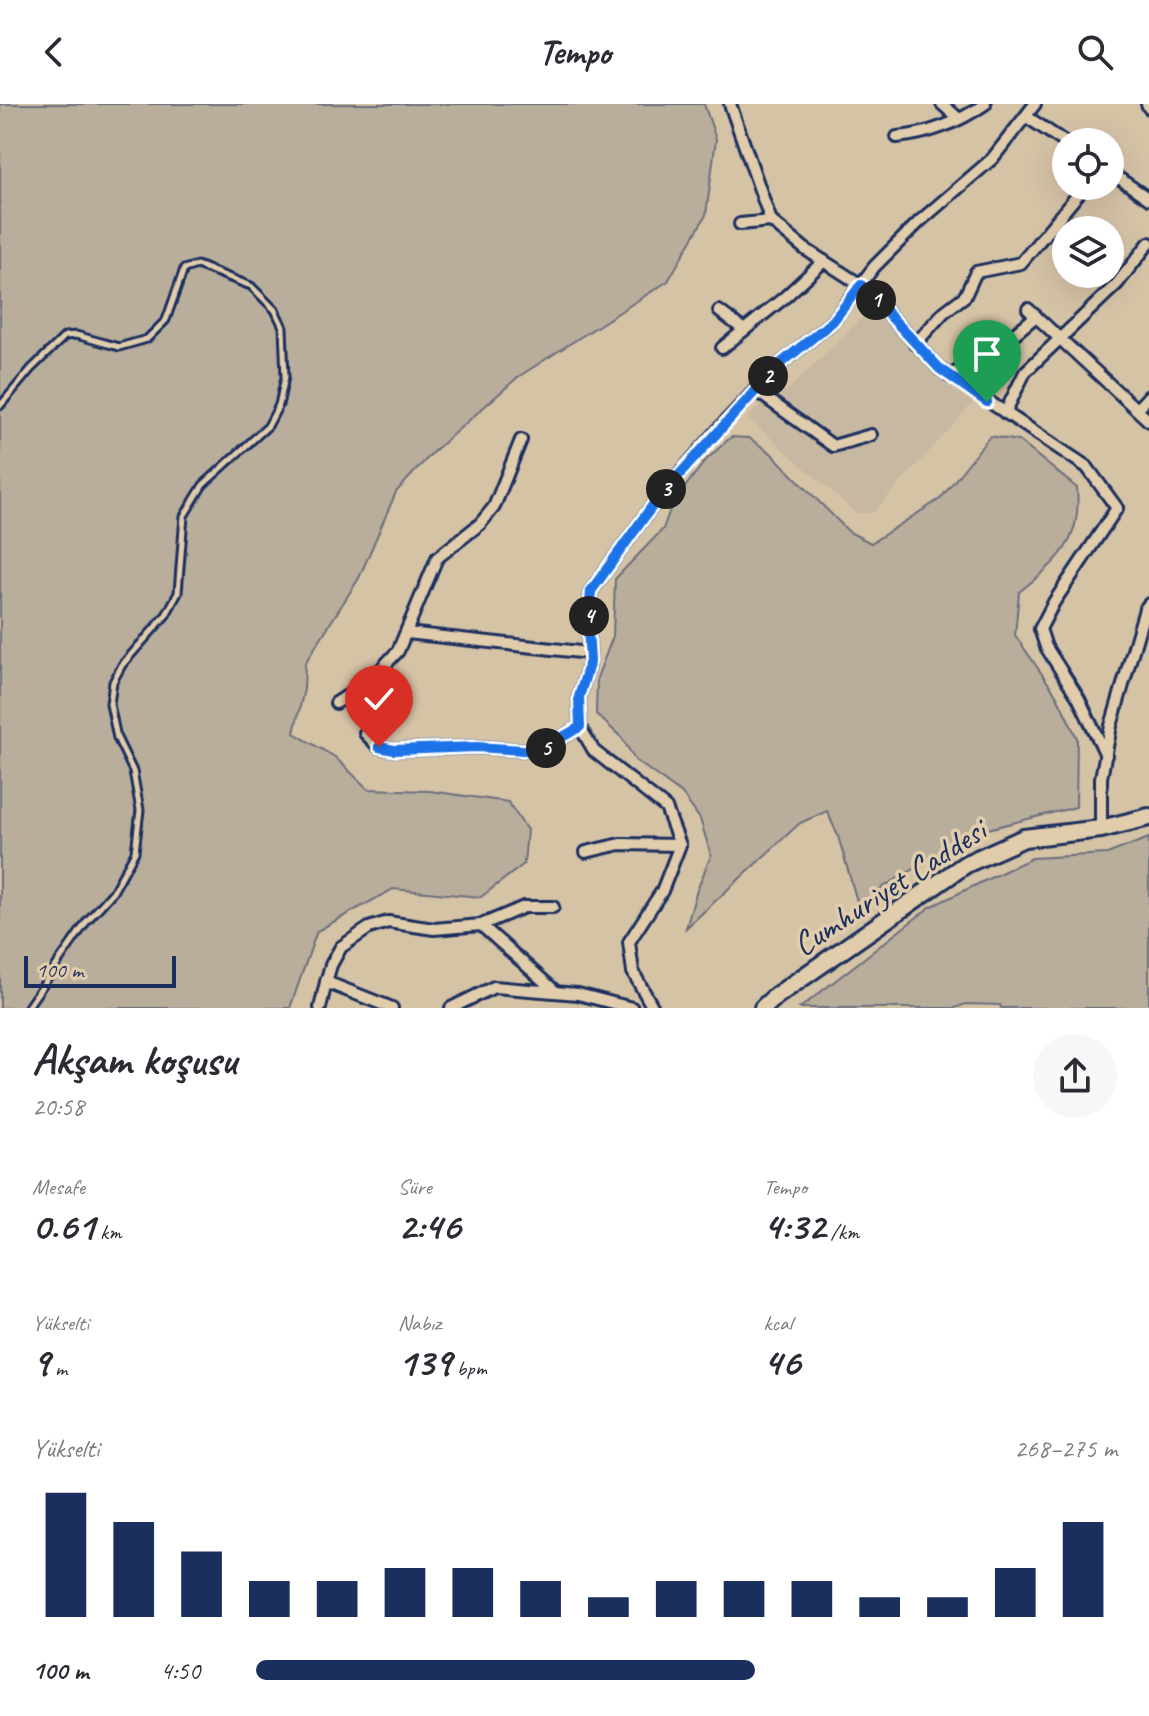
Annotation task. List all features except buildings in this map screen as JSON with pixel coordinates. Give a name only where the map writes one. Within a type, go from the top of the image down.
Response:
[{"type":"main road","name":"Cumhuriyet Caddesi","points":[[763,1008],[966,864],[1024,838],[1101,829],[1149,817]]},
{"type":"street","points":[[730,104],[771,221],[861,285],[949,376],[1043,435],[1087,467],[1117,508],[1054,602],[1040,629],[1046,647],[1079,699],[1106,755]]},
{"type":"street","points":[[942,104],[959,119]]},
{"type":"street","points":[[897,137],[925,134],[985,104]]},
{"type":"street","points":[[653,1008],[633,972],[629,942],[662,891],[680,845],[666,808],[594,751],[580,727],[579,697],[590,661],[591,591],[658,498],[755,390],[779,365],[833,321],[874,267],[920,221],[992,159],[1035,104]]},
{"type":"street","points":[[1027,117],[1052,134]]},
{"type":"street","points":[[1124,182],[1149,199]]},
{"type":"street","points":[[915,344],[944,312],[965,296],[976,272],[1021,263],[1073,200]]},
{"type":"street","points":[[740,224],[771,221]]},
{"type":"street","points":[[1005,413],[1025,372],[1117,284],[1149,243]]},
{"type":"street","points":[[722,348],[824,261]]},
{"type":"street","points":[[719,311],[744,330]]},
{"type":"street","points":[[949,376],[994,351],[1032,313],[1149,421]]},
{"type":"street","points":[[755,390],[833,446],[871,435]]},
{"type":"street","points":[[1137,409],[1149,396]]},
{"type":"street","points":[[336,703],[370,681],[398,651],[437,558],[480,524],[494,507],[521,440]]},
{"type":"street","points":[[1101,829],[1101,778],[1132,651],[1149,604]]},
{"type":"street","points":[[407,633],[589,653]]},
{"type":"street","points":[[365,733],[379,747],[394,750],[477,747],[538,751],[580,727]]},
{"type":"street","points":[[586,852],[620,844],[642,847],[680,845]]},
{"type":"street","points":[[320,1008],[331,965],[341,947],[369,928],[388,922],[434,929],[481,925],[524,907],[553,907]]},
{"type":"street","points":[[481,925],[556,992]]},
{"type":"street","points":[[326,982],[392,1008]]},
{"type":"street","points":[[451,1008],[494,987],[578,994],[632,1008]]},
{"type":"lane","points":[[0,406],[31,369],[65,336],[76,335],[119,347],[147,339],[166,320],[184,269],[197,265],[251,286],[275,310],[283,327],[285,377],[279,405],[268,426],[203,485],[184,516],[178,593],[166,615],[122,665],[113,682],[110,704],[117,738],[133,771],[140,810],[135,852],[113,892],[87,921],[27,1008]]},
{"type":"shaded area","points":[[0,104],[704,104],[716,139],[706,215],[668,281],[518,377],[433,452],[396,492],[359,578],[305,663],[304,689],[294,733],[335,757],[368,789],[430,791],[508,802],[527,830],[524,864],[481,897],[393,889],[317,931],[290,1008],[0,1008]]},
{"type":"shaded area","points":[[874,306],[945,383],[973,403],[873,513],[856,513],[748,418],[778,387],[786,392]]},
{"type":"shaded area","points":[[990,436],[1019,441],[1077,488],[1076,523],[1071,536],[1046,570],[1019,592],[1015,635],[1057,696],[1077,738],[1076,807],[980,831],[883,887],[861,915],[838,836],[827,811],[800,823],[686,928],[711,855],[700,819],[682,794],[635,760],[622,738],[596,714],[597,678],[613,636],[615,579],[663,529],[672,504],[705,461],[731,437],[749,438],[771,453],[849,532],[871,543],[940,499]]},
{"type":"shaded area","points":[[1149,838],[1149,1008],[1001,1008],[1000,1005],[966,1004],[955,1008],[800,1008],[930,907],[1032,858],[1107,854]]},
{"type":"route","points":[[379,747],[394,750],[477,747],[538,751],[580,727],[579,697],[590,661],[588,628],[591,591],[658,498],[779,365],[833,321],[861,285],[940,369],[987,402]]}]
